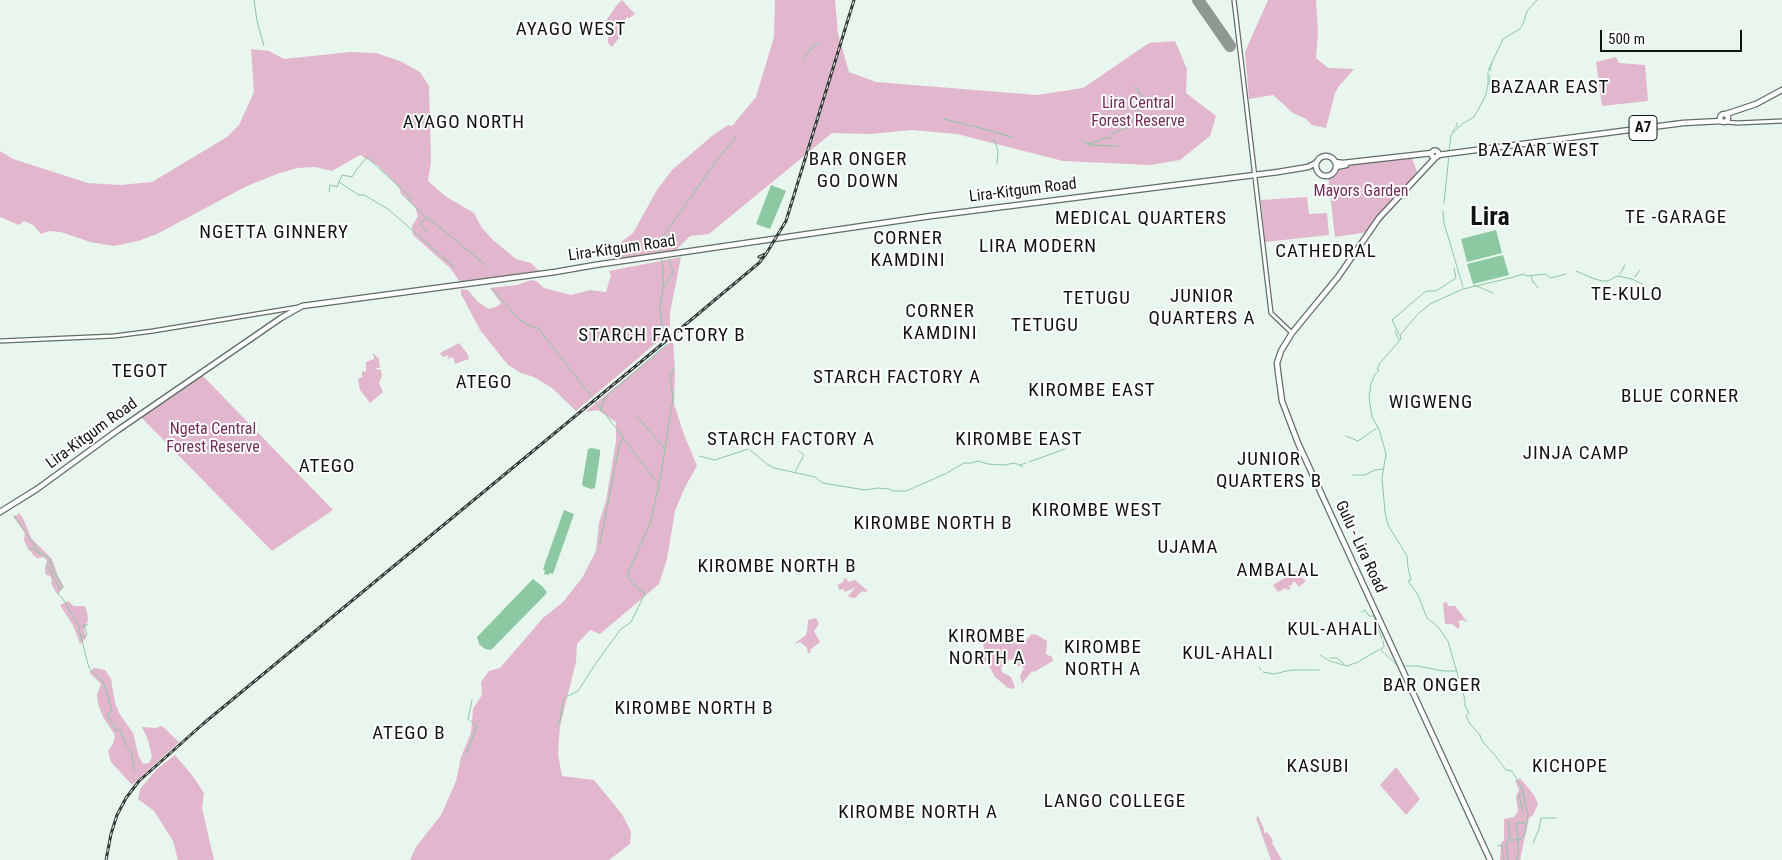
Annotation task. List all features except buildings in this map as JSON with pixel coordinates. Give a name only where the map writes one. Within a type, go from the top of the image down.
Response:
[{"type":"main road","points":[[1234,0],[1270,313],[1292,333]]},
{"type":"main road","name":"A7","points":[[1435,155],[1683,123],[1709,122],[1724,119],[1782,92]]},
{"type":"main road","points":[[1724,119],[1737,123],[1782,121]]},
{"type":"main road","points":[[1335,165],[1435,155]]},
{"type":"main road","name":"Gulu - Lira Road","points":[[1435,155],[1431,162],[1379,218],[1338,277],[1292,333],[1281,351],[1277,363],[1280,392],[1288,420],[1490,860]]},
{"type":"main road","points":[[1330,156],[1335,165],[1333,172],[1329,175],[1322,175],[1317,170],[1316,163],[1319,158],[1330,156]]},
{"type":"main road","name":"Lira-Kitgum Road","points":[[0,512],[37,489],[118,430],[281,318],[302,306],[555,272],[931,216],[1308,167],[1316,163]]},
{"type":"main road","name":"Lira-Kitgum Road","points":[[1308,167],[1317,170]]},
{"type":"main road","points":[[0,341],[114,336],[153,332],[302,306]]},
{"type":"green space","points":[[622,0],[635,14],[625,19],[622,34],[612,47],[608,43],[604,24]]},
{"type":"green space","name":"Lira Central Forest Reserve","points":[[775,0],[835,0],[838,34],[849,72],[876,82],[1037,95],[1083,88],[1149,43],[1175,41],[1187,69],[1186,93],[1216,116],[1210,136],[1180,160],[1151,165],[1063,161],[957,134],[912,130],[870,134],[832,133],[709,234],[690,236],[675,251],[614,259],[612,253],[616,246],[633,233],[657,190],[672,170],[712,136],[728,125],[732,126],[756,97],[774,37]]},
{"type":"green space","points":[[1268,0],[1316,0],[1318,32],[1316,58],[1328,68],[1354,69],[1335,93],[1326,128],[1312,125],[1306,119],[1293,113],[1273,95],[1249,99],[1245,52]]},
{"type":"green space","points":[[251,49],[269,51],[284,59],[350,52],[376,53],[400,61],[420,72],[429,86],[431,162],[428,181],[445,196],[474,213],[482,228],[516,259],[531,263],[539,271],[460,282],[450,268],[413,235],[412,226],[418,216],[415,207],[401,194],[399,187],[377,165],[360,155],[332,171],[315,167],[297,168],[277,174],[247,186],[157,234],[138,241],[114,246],[90,242],[61,232],[49,231],[41,234],[33,225],[24,221],[19,225],[0,217],[0,151],[13,159],[88,183],[120,185],[152,182],[227,137],[239,125],[254,92]]},
{"type":"green space","points":[[1616,57],[1619,63],[1645,65],[1648,101],[1602,106],[1596,62]]},
{"type":"green space","name":"Mayors Garden","points":[[1411,155],[1418,175],[1368,232],[1335,237],[1328,175],[1333,173],[1336,165]]},
{"type":"green space","points":[[1307,197],[1309,214],[1327,213],[1329,235],[1265,242],[1261,200]]},
{"type":"green space","points":[[681,257],[670,313],[670,331],[576,411],[552,388],[508,365],[480,330],[461,294],[461,289],[468,290],[478,302],[489,309],[501,303],[490,288],[517,285],[531,280],[536,281],[544,288],[571,295],[590,290],[606,292],[611,275],[609,271]]},
{"type":"green space","points":[[673,340],[674,404],[697,466],[685,487],[675,511],[667,559],[659,584],[600,634],[590,630],[577,644],[576,662],[560,726],[558,754],[562,776],[594,780],[622,814],[631,832],[630,844],[609,860],[410,860],[416,847],[441,815],[456,781],[461,757],[471,733],[473,709],[482,695],[481,682],[489,671],[500,668],[543,618],[563,602],[582,578],[596,551],[599,523],[606,501],[616,441],[616,422],[598,410],[585,412]]},
{"type":"green space","points":[[459,343],[469,359],[455,364],[453,357],[448,359],[448,355],[443,357],[440,353]]},
{"type":"green space","points":[[373,353],[379,359],[380,368],[375,368],[381,370],[382,376],[379,383],[383,392],[370,403],[360,390],[358,379],[362,377],[362,371],[366,372],[366,362],[374,359]]},
{"type":"green space","name":"Ngeta Central Forest Reserve","points":[[202,375],[333,510],[272,551],[141,417]]},
{"type":"green space","points":[[18,512],[23,518],[31,538],[52,559],[64,587],[57,594],[51,583],[50,576],[46,575],[47,561],[44,557],[37,558],[34,556],[27,547],[24,540],[25,533],[13,516],[18,515]]},
{"type":"green space","points":[[1301,568],[1305,575],[1303,574],[1301,577],[1306,581],[1299,587],[1294,581],[1289,586],[1291,589],[1287,590],[1286,588],[1278,592],[1273,585]]},
{"type":"green space","points":[[846,577],[848,582],[855,580],[868,591],[862,591],[855,598],[848,596],[855,588],[844,592],[844,589],[839,590],[838,584],[842,583]]},
{"type":"green space","points":[[68,601],[74,606],[85,606],[87,612],[88,620],[84,630],[86,638],[80,644],[73,625],[60,605]]},
{"type":"green space","points":[[1447,602],[1448,606],[1455,606],[1468,623],[1463,620],[1458,621],[1460,625],[1458,629],[1452,624],[1445,624],[1443,603]]},
{"type":"green space","points":[[816,618],[819,624],[814,631],[820,642],[808,653],[804,645],[800,642],[795,643],[805,636],[808,620]]},
{"type":"green space","points":[[1013,633],[1026,640],[1032,634],[1047,641],[1046,654],[1052,657],[1053,661],[1034,672],[1032,671],[1022,684],[1020,676],[1024,668],[1018,666],[1012,659],[1009,660],[1001,668],[1002,672],[1011,677],[1015,687],[1012,689],[995,677],[988,664],[975,658],[984,649],[983,643],[990,636],[995,635],[1007,638],[1011,637]]},
{"type":"green space","points":[[94,668],[105,670],[111,679],[115,703],[119,713],[133,733],[139,757],[143,764],[149,763],[152,757],[148,740],[142,727],[155,728],[162,726],[179,742],[132,785],[111,762],[108,751],[113,744],[115,735],[103,717],[98,704],[97,695],[101,684],[89,672]]},
{"type":"green space","points":[[175,755],[204,793],[202,808],[214,860],[178,860],[173,841],[154,811],[138,799],[140,789],[157,769]]},
{"type":"green space","points":[[1396,767],[1420,799],[1406,815],[1380,785]]},
{"type":"green space","points":[[1520,778],[1534,795],[1538,804],[1533,815],[1529,818],[1520,860],[1500,860],[1501,843],[1504,840],[1504,819],[1514,817],[1518,811],[1516,796],[1519,790],[1515,781]]},
{"type":"green space","points":[[1258,816],[1264,833],[1267,832],[1273,840],[1272,843],[1282,860],[1271,860],[1256,818]]},
{"type":"shaded area","points":[[771,185],[786,191],[770,229],[756,224]]},
{"type":"shaded area","points":[[1496,230],[1502,253],[1467,262],[1461,239]]},
{"type":"shaded area","points":[[1503,255],[1509,275],[1473,284],[1467,264]]},
{"type":"shaded area","points":[[588,449],[600,450],[600,454],[595,488],[591,489],[582,484]]},
{"type":"shaded area","points":[[564,510],[574,514],[553,574],[544,574],[545,571],[543,569]]},
{"type":"shaded area","points":[[533,579],[542,586],[547,592],[546,594],[491,650],[485,649],[479,644],[477,637]]},
{"type":"waterway","points":[[254,0],[257,21],[264,46]]},
{"type":"waterway","points":[[1488,71],[1503,39],[1520,29],[1527,11],[1537,0]]},
{"type":"waterway","points":[[804,59],[811,48],[818,44]]},
{"type":"waterway","points":[[1490,71],[1492,62]]},
{"type":"waterway","points":[[1449,151],[1451,135],[1462,124],[1474,117],[1485,97],[1488,73]]},
{"type":"waterway","points":[[1489,84],[1490,75]]},
{"type":"waterway","points":[[1087,144],[1104,138],[1110,138],[1112,134],[1129,127],[1142,103],[1142,97],[1135,86]]},
{"type":"waterway","points":[[944,119],[970,126]]},
{"type":"waterway","points":[[1452,132],[1457,123]]},
{"type":"waterway","points":[[973,126],[1012,137]]},
{"type":"waterway","points":[[659,253],[657,245],[717,160],[736,137]]},
{"type":"waterway","points":[[994,139],[998,151],[997,164]]},
{"type":"waterway","points":[[1082,140],[1089,145],[1118,146]]},
{"type":"waterway","points":[[1444,203],[1449,155]]},
{"type":"waterway","points":[[329,192],[330,185],[337,187],[342,175],[352,177],[367,157],[411,198],[409,201],[427,218],[420,224],[428,233]]},
{"type":"waterway","points":[[339,182],[359,195],[364,195],[388,209],[454,267]]},
{"type":"waterway","points":[[1443,211],[1444,223],[1463,287]]},
{"type":"waterway","points":[[428,218],[487,266]]},
{"type":"waterway","points":[[661,258],[663,263],[663,286]]},
{"type":"waterway","points":[[601,410],[605,398],[666,345],[663,340],[660,305],[663,288],[673,272],[669,259]]},
{"type":"waterway","points":[[1620,274],[1625,265]]},
{"type":"waterway","points":[[1399,334],[1392,320],[1426,291],[1436,291],[1456,278],[1454,268]]},
{"type":"waterway","points":[[1635,277],[1640,270]]},
{"type":"waterway","points":[[1576,271],[1602,281],[1608,281],[1617,276],[1632,279],[1642,284]]},
{"type":"waterway","points":[[1516,860],[1519,853],[1518,839],[1521,839],[1525,833],[1528,815],[1522,788],[1512,771],[1506,770],[1470,724],[1466,716],[1469,713],[1465,706],[1465,700],[1448,641],[1438,627],[1427,618],[1418,595],[1408,581],[1411,580],[1407,556],[1388,525],[1385,512],[1382,478],[1386,454],[1379,429],[1372,417],[1369,397],[1371,384],[1379,370],[1377,369],[1380,363],[1401,339],[1400,335],[1418,314],[1430,304],[1463,289],[1523,274],[1527,276],[1546,274],[1551,278],[1566,274]]},
{"type":"waterway","points":[[1531,276],[1533,283]]},
{"type":"waterway","points":[[1533,281],[1538,288]]},
{"type":"waterway","points":[[1474,285],[1493,293]]},
{"type":"waterway","points":[[492,289],[520,320],[538,328],[623,437],[619,447],[600,543]]},
{"type":"waterway","points":[[1395,331],[1399,340]]},
{"type":"waterway","points":[[557,725],[560,720],[563,701],[566,697],[578,691],[620,630],[631,622],[645,593],[637,588],[628,577],[628,573],[650,523],[659,485],[673,399],[670,373],[673,373],[673,368]]},
{"type":"waterway","points":[[636,415],[664,448]]},
{"type":"waterway","points":[[1346,436],[1358,441],[1377,428]]},
{"type":"waterway","points":[[623,438],[659,485]]},
{"type":"waterway","points":[[699,456],[715,460],[748,449]]},
{"type":"waterway","points":[[1029,462],[1065,449]]},
{"type":"waterway","points":[[750,450],[774,468],[815,477],[823,483],[865,490],[878,488],[906,491],[945,474],[964,463],[978,461],[1004,465],[1015,463],[1023,467]]},
{"type":"waterway","points":[[795,472],[804,455],[799,451]]},
{"type":"waterway","points":[[1020,465],[1026,463]]},
{"type":"waterway","points":[[1353,475],[1365,475],[1375,470],[1384,469]]},
{"type":"waterway","points":[[14,516],[40,553],[50,559],[53,570],[63,587],[61,589]]},
{"type":"waterway","points":[[28,550],[32,548],[41,554]]},
{"type":"waterway","points":[[51,561],[47,565],[60,589],[58,594],[80,628],[89,668],[104,683],[112,711],[108,713],[108,716],[116,730],[120,730],[126,746],[132,753],[134,771]]},
{"type":"waterway","points":[[1362,612],[1365,610],[1369,616],[1374,616],[1382,639]]},
{"type":"waterway","points":[[82,627],[88,624]]},
{"type":"waterway","points":[[82,638],[87,635],[84,625]]},
{"type":"waterway","points":[[1383,641],[1384,646],[1381,650],[1384,653]]},
{"type":"waterway","points":[[1320,655],[1330,661],[1347,666],[1380,649]]},
{"type":"waterway","points":[[1385,654],[1397,665]]},
{"type":"waterway","points":[[1330,658],[1337,658],[1344,664]]},
{"type":"waterway","points":[[1404,666],[1456,671]]},
{"type":"waterway","points":[[1263,672],[1274,674],[1291,670],[1319,670]]},
{"type":"waterway","points":[[466,754],[477,726],[468,719],[472,700]]},
{"type":"waterway","points":[[1523,793],[1519,795],[1523,812]]},
{"type":"waterway","points":[[1533,843],[1541,818],[1556,818]]},
{"type":"waterway","points":[[1508,820],[1510,837],[1506,845],[1508,860]]},
{"type":"waterway","points":[[1518,839],[1516,823],[1525,823]]},
{"type":"waterway","points":[[1508,840],[1517,840]]},
{"type":"waterway","points":[[1498,846],[1502,845],[1504,860]]},
{"type":"runway","points":[[1198,0],[1230,46]]},
{"type":"railway","points":[[759,257],[766,254],[786,221],[854,0]]},
{"type":"railway","points":[[106,860],[117,815],[126,798],[139,781],[204,723],[631,370],[759,263],[766,254]]},
{"type":"district","name":"AYAGO WEST","points":[[571,30]]},
{"type":"district","name":"BAZAAR EAST","points":[[1550,88]]},
{"type":"district","name":"AYAGO NORTH","points":[[464,123]]},
{"type":"district","name":"BAZAAR WEST","points":[[1539,151]]},
{"type":"district","name":"BAR ONGER GO DOWN","points":[[858,171]]},
{"type":"district","name":"Lira","points":[[1490,218]]},
{"type":"district","name":"TE -GARAGE","points":[[1676,218]]},
{"type":"district","name":"MEDICAL QUARTERS","points":[[1141,219]]},
{"type":"district","name":"NGETTA GINNERY","points":[[274,233]]},
{"type":"district","name":"LIRA MODERN","points":[[1038,247]]},
{"type":"district","name":"CORNER KAMDINI","points":[[908,250]]},
{"type":"district","name":"CATHEDRAL","points":[[1326,252]]},
{"type":"district","name":"TE-KULO","points":[[1627,295]]},
{"type":"district","name":"TETUGU","points":[[1097,299]]},
{"type":"district","name":"JUNIOR QUARTERS A","points":[[1202,308]]},
{"type":"district","name":"CORNER KAMDINI","points":[[940,323]]},
{"type":"district","name":"TETUGU","points":[[1045,326]]},
{"type":"district","name":"STARCH FACTORY B","points":[[662,336]]},
{"type":"district","name":"TEGOT","points":[[140,372]]},
{"type":"district","name":"STARCH FACTORY A","points":[[897,378]]},
{"type":"district","name":"ATEGO","points":[[484,383]]},
{"type":"district","name":"KIROMBE EAST","points":[[1092,391]]},
{"type":"district","name":"BLUE CORNER","points":[[1680,397]]},
{"type":"district","name":"WIGWENG","points":[[1431,403]]},
{"type":"district","name":"STARCH FACTORY A","points":[[791,440]]},
{"type":"district","name":"KIROMBE EAST","points":[[1019,440]]},
{"type":"district","name":"JINJA CAMP","points":[[1576,454]]},
{"type":"district","name":"ATEGO","points":[[327,467]]},
{"type":"district","name":"JUNIOR QUARTERS B","points":[[1269,471]]},
{"type":"district","name":"KIROMBE WEST","points":[[1097,511]]},
{"type":"district","name":"KIROMBE NORTH B","points":[[933,524]]},
{"type":"district","name":"UJAMA","points":[[1188,548]]},
{"type":"district","name":"KIROMBE NORTH B","points":[[777,567]]},
{"type":"district","name":"AMBALAL","points":[[1278,571]]},
{"type":"district","name":"KUL-AHALI","points":[[1333,630]]},
{"type":"district","name":"KIROMBE NORTH A","points":[[987,648]]},
{"type":"district","name":"KUL-AHALI","points":[[1228,654]]},
{"type":"district","name":"KIROMBE NORTH A","points":[[1103,659]]},
{"type":"district","name":"BAR ONGER","points":[[1432,686]]},
{"type":"district","name":"KIROMBE NORTH B","points":[[694,709]]},
{"type":"district","name":"ATEGO B","points":[[409,734]]},
{"type":"district","name":"KASUBI","points":[[1318,767]]},
{"type":"district","name":"KICHOPE","points":[[1570,767]]},
{"type":"district","name":"LANGO COLLEGE","points":[[1115,802]]},
{"type":"district","name":"KIROMBE NORTH A","points":[[918,813]]}]
